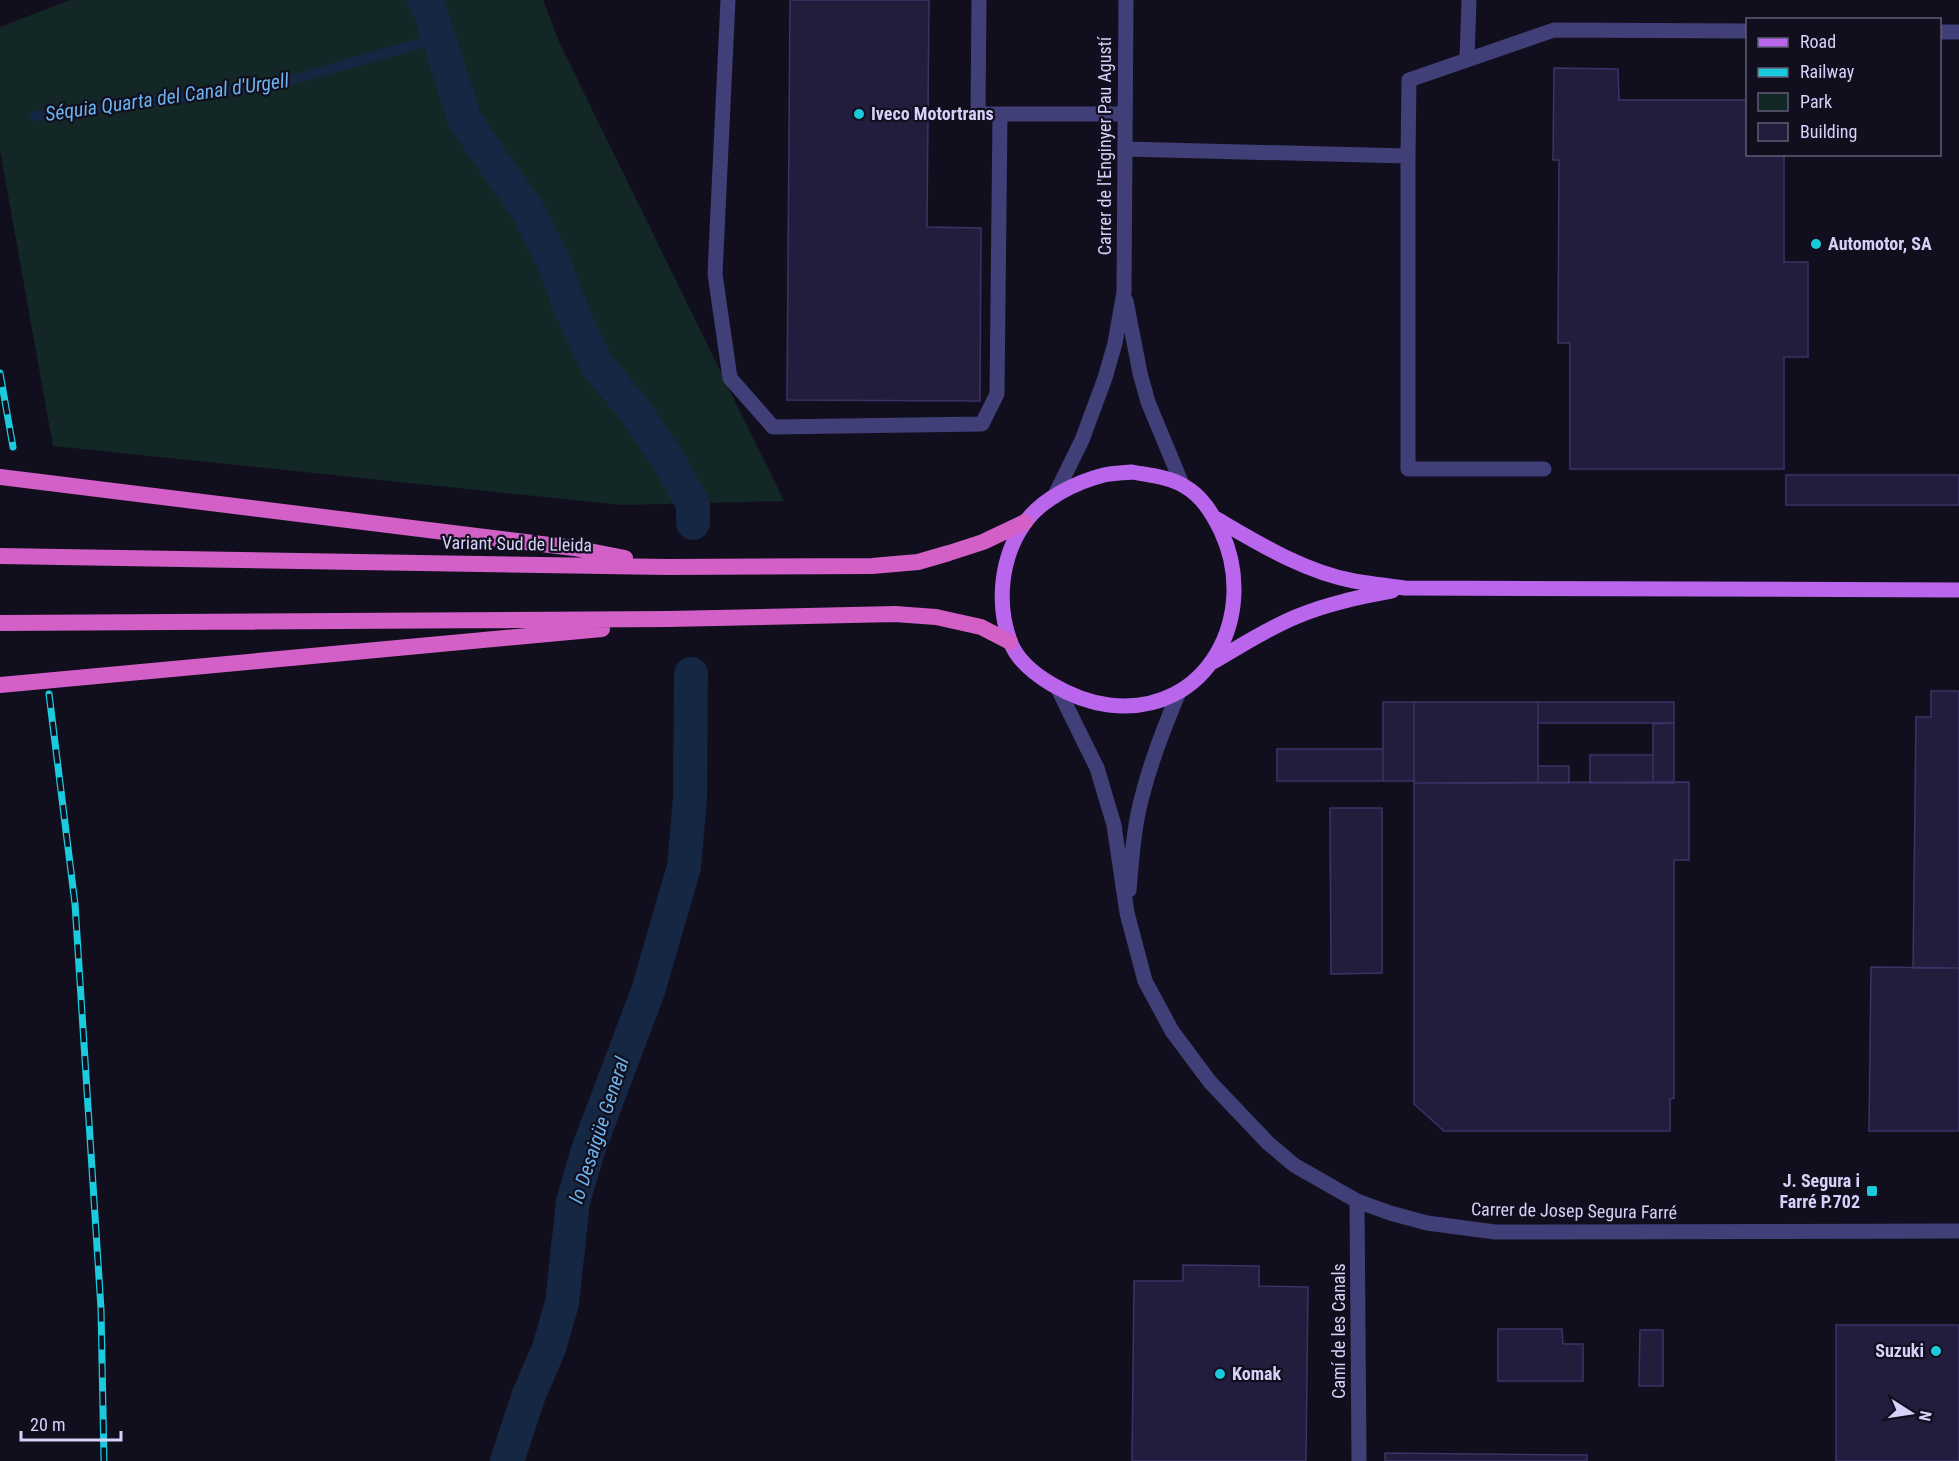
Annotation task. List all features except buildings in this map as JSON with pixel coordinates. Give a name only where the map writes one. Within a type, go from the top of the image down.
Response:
[{"type":"highway","points":[[0,477],[574,548],[667,567]]},
{"type":"highway","name":"Variant Sud de Lleida","points":[[0,556],[667,567],[872,566],[918,562],[983,542],[1025,522]]},
{"type":"highway","points":[[3,623],[668,619],[895,614],[936,617],[981,627],[1010,642]]},
{"type":"highway","points":[[0,685],[592,630],[668,619]]},
{"type":"main road","points":[[1132,472],[1182,484],[1207,506],[1229,549],[1234,585],[1232,614],[1213,662],[1202,675],[1179,692],[1156,702],[1130,706],[1108,705],[1082,699],[1058,689],[1020,658],[1010,642],[1002,611],[1003,577],[1011,546],[1025,522],[1054,496],[1078,484],[1106,475],[1132,472]]},
{"type":"main road","points":[[1215,518],[1266,548],[1312,568],[1352,581],[1405,588],[1959,590]]},
{"type":"main road","points":[[1213,662],[1267,630],[1299,615],[1339,602],[1405,588]]},
{"type":"street","points":[[728,0],[715,274],[730,378],[773,427],[982,424],[998,394],[1000,114]]},
{"type":"street","points":[[979,0],[978,114],[1125,114]]},
{"type":"street","name":"Carrer de l'Enginyer Pau Agustí","points":[[1054,496],[1082,440],[1105,378],[1115,343],[1124,292],[1126,0]]},
{"type":"street","points":[[1467,58],[1469,0]]},
{"type":"street","points":[[1544,469],[1408,469],[1409,80],[1467,58],[1554,30],[1746,31]]},
{"type":"street","points":[[1941,32],[1959,32]]},
{"type":"street","points":[[1125,149],[1408,156]]},
{"type":"street","name":"Carrer de l'Enginyer Pau Agustí","points":[[1124,292],[1142,383],[1182,484]]},
{"type":"street","name":"Carrer de Josep Segura Farré","points":[[1058,689],[1097,768],[1114,825],[1127,913],[1146,981],[1172,1031],[1210,1082],[1268,1143],[1294,1165],[1357,1200],[1390,1213],[1427,1223],[1496,1232],[1959,1231]]},
{"type":"street","name":"Carrer de Josep Segura Farré","points":[[1127,913],[1133,846],[1142,795],[1162,731],[1179,692]]},
{"type":"street","name":"Camí de les Canals","points":[[1357,1200],[1359,1461]]},
{"type":"green space","points":[[70,0],[543,0],[560,44],[784,501],[622,505],[53,446],[0,150],[0,27]]},
{"type":"waterway","points":[[424,0],[465,120],[529,213],[554,263],[573,314],[597,365],[633,408],[665,455],[693,504],[693,523]]},
{"type":"waterway","name":"Séquia Quarta del Canal d'Urgell","points":[[35,116],[271,86],[438,38]]},
{"type":"waterway","name":"lo Desaigüe General","points":[[507,1461],[528,1397],[549,1348],[562,1303],[573,1202],[588,1150],[648,991],[684,867],[690,799],[691,674]]},
{"type":"railway","points":[[0,373],[13,447]]},
{"type":"railway","points":[[49,694],[75,904],[101,1309],[104,1461]]},
{"type":"place","name":"Iveco Motortrans","points":[[859,114]]},
{"type":"place","name":"Automotor, SA","points":[[1816,244]]},
{"type":"place","name":"J. Segura i Farré P.702","points":[[1872,1191]]},
{"type":"place","name":"Suzuki","points":[[1936,1351]]},
{"type":"place","name":"Komak","points":[[1220,1374]]}]
